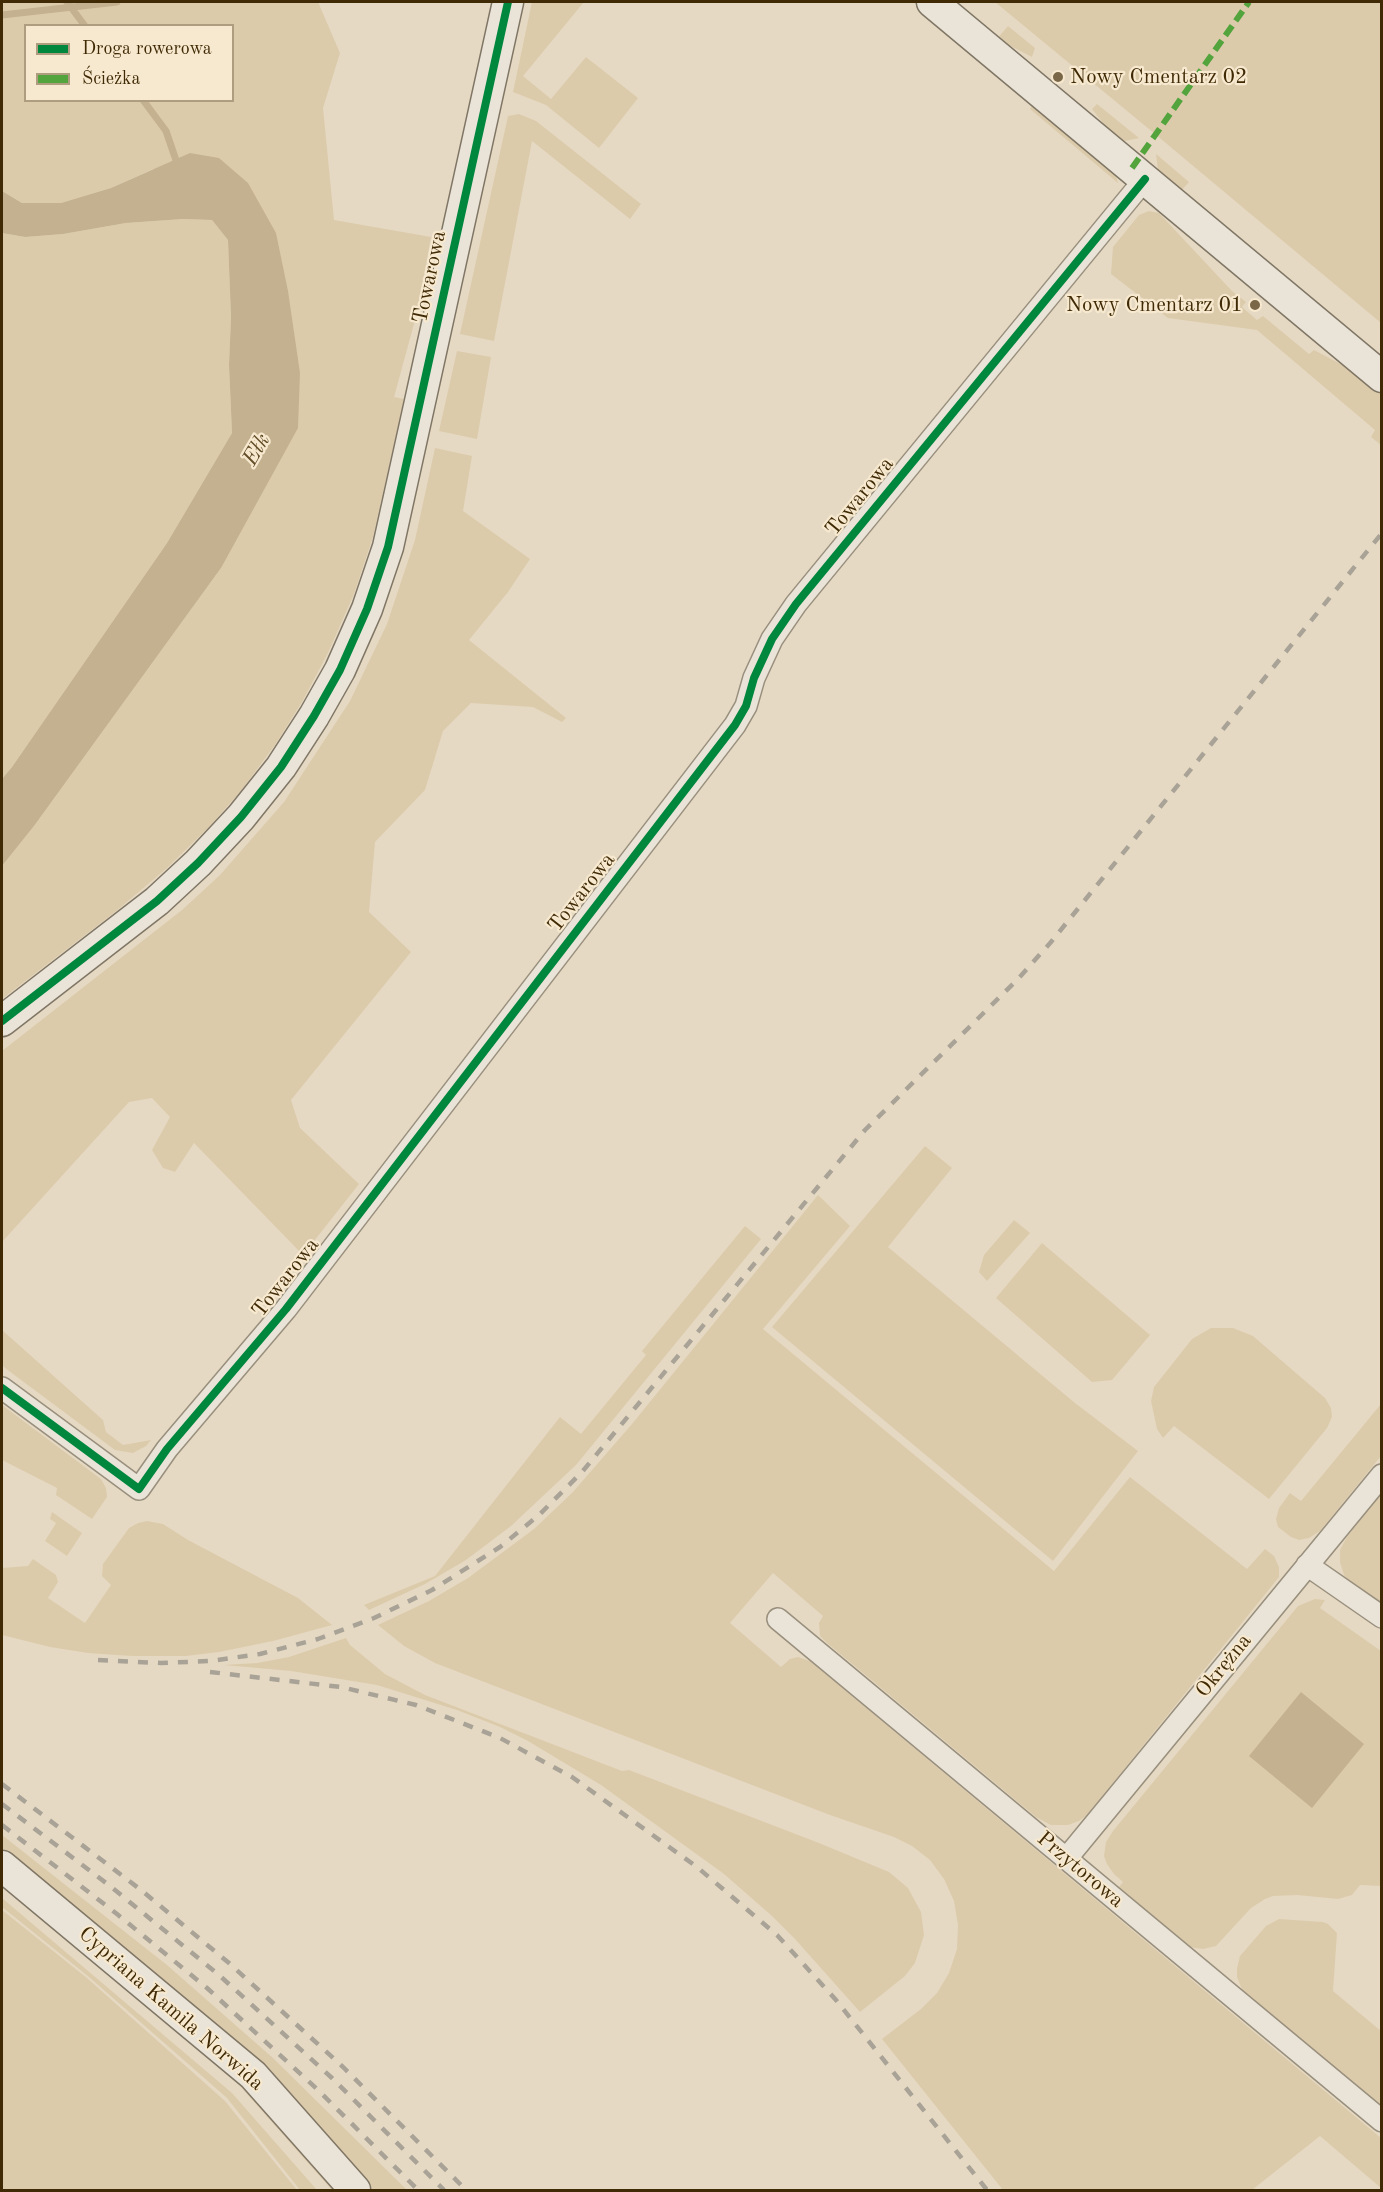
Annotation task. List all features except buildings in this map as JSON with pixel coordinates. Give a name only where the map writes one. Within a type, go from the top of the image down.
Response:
[{"type":"street","name":"Towarowa","points":[[2,1021],[157,902],[198,863],[241,817],[281,767],[340,670],[367,609],[388,547],[508,2]]},
{"type":"street","points":[[932,2],[1382,377]]},
{"type":"street","name":"Towarowa","points":[[2,1388],[139,1489],[174,1440],[286,1309],[735,725],[746,706],[754,678],[771,639],[796,604],[1145,179]]},
{"type":"street","name":"Okrężna","points":[[1066,1858],[1382,1475]]},
{"type":"street","points":[[1307,1565],[1382,1617]]},
{"type":"street","name":"Przytorowa","points":[[778,1619],[1382,2121]]},
{"type":"street","name":"Cypriana Kamila Norwida","points":[[2,1866],[253,2075],[355,2190]]},
{"type":"shaded area","points":[[2,2],[318,2],[340,53],[323,108],[334,220],[431,237],[418,309],[394,397],[404,399],[373,537],[354,594],[328,653],[302,702],[275,745],[240,792],[208,828],[167,868],[115,912],[2,999],[2,866],[34,826],[221,568],[276,233],[153,169],[111,188],[61,203],[22,203],[2,191]]},
{"type":"shaded area","points":[[532,2],[584,2],[523,76],[551,99],[586,57],[638,98],[599,148],[546,105],[513,92]]},
{"type":"shaded area","points":[[995,2],[1381,2],[1381,323],[1155,134]]},
{"type":"shaded area","points":[[1008,26],[1035,48],[1032,57],[997,39]]},
{"type":"shaded area","points":[[1097,104],[1139,138],[1125,141],[1113,136],[1092,109]]},
{"type":"shaded area","points":[[1032,106],[1040,106],[1114,169],[1118,183],[1030,109]]},
{"type":"shaded area","points":[[519,114],[536,121],[641,204],[630,219],[532,141],[494,341],[460,334],[508,116]]},
{"type":"shaded area","points":[[1156,154],[1189,182],[1181,191],[1158,170]]},
{"type":"shaded area","points":[[1149,211],[1159,213],[1232,291],[1246,302],[1242,307],[1257,320],[1263,316],[1309,354],[1314,350],[1360,374],[1381,391],[1381,445],[1371,437],[1375,430],[1257,330],[1168,318],[1111,274],[1113,247],[1139,215]]},
{"type":"shaded area","points":[[183,219],[212,220],[228,240],[232,433],[167,543],[2,779],[2,233],[25,237],[63,234],[126,223]]},
{"type":"shaded area","points":[[457,351],[491,357],[477,439],[439,431]]},
{"type":"shaded area","points":[[435,448],[472,456],[463,511],[530,559],[508,592],[469,640],[566,718],[562,722],[533,707],[471,703],[443,731],[425,790],[375,842],[369,912],[411,952],[291,1100],[300,1128],[359,1184],[303,1255],[194,1143],[175,1172],[163,1168],[152,1150],[170,1117],[152,1098],[129,1102],[2,1242],[2,1051],[182,910],[220,875],[284,802],[350,701],[387,624],[415,540]]},
{"type":"shaded area","points":[[925,1146],[952,1168],[888,1247],[1075,1403],[1138,1451],[1053,1561],[772,1327]]},
{"type":"shaded area","points":[[818,1195],[850,1226],[763,1329],[1054,1571],[1130,1477],[1247,1569],[1265,1549],[1274,1556],[1279,1567],[1279,1577],[1087,1815],[1068,1825],[1051,1825],[1036,1817],[827,1643],[820,1636],[819,1623],[823,1616],[773,1573],[730,1623],[781,1667],[790,1659],[798,1657],[810,1661],[1381,2138],[1381,2188],[1320,2136],[1252,2190],[1003,2190],[882,2039],[921,2009],[937,1993],[949,1973],[957,1949],[958,1925],[954,1901],[944,1879],[930,1860],[912,1846],[894,1837],[830,1815],[435,1663],[404,1646],[378,1625],[429,1601],[468,1578],[534,1529],[572,1493],[632,1424]]},
{"type":"shaded area","points":[[1014,1220],[1030,1233],[987,1281],[979,1272],[984,1255]]},
{"type":"shaded area","points":[[745,1226],[761,1239],[576,1465],[511,1526],[466,1560],[425,1584],[369,1610],[364,1605],[435,1576],[560,1417],[581,1434],[646,1355],[642,1351]]},
{"type":"shaded area","points":[[1042,1243],[1150,1335],[1112,1380],[1092,1382],[996,1298]]},
{"type":"shaded area","points":[[1211,1328],[1233,1328],[1253,1336],[1325,1398],[1331,1408],[1332,1417],[1327,1428],[1269,1499],[1174,1426],[1163,1438],[1157,1429],[1151,1401],[1154,1387],[1192,1339]]},
{"type":"shaded area","points":[[2,1330],[103,1420],[106,1432],[123,1445],[151,1440],[146,1446],[133,1453],[115,1450],[2,1365]]},
{"type":"shaded area","points":[[1381,1404],[1381,1456],[1320,1531],[1309,1538],[1299,1540],[1291,1537],[1278,1527],[1276,1519],[1279,1508],[1290,1493],[1301,1501]]},
{"type":"shaded area","points":[[2,1405],[101,1479],[106,1488],[107,1497],[92,1519],[56,1495],[57,1488],[2,1460]]},
{"type":"shaded area","points":[[1381,1494],[1381,1603],[1350,1582],[1344,1575],[1340,1562],[1340,1550],[1347,1537]]},
{"type":"shaded area","points":[[52,1512],[82,1533],[67,1556],[45,1541],[56,1523],[50,1519]]},
{"type":"shaded area","points":[[147,1521],[163,1524],[188,1540],[298,1598],[332,1625],[273,1641],[186,1656],[88,1653],[50,1647],[2,1635],[2,1568],[28,1566],[33,1559],[56,1575],[58,1582],[48,1598],[85,1623],[111,1585],[102,1576],[103,1564],[129,1528]]},
{"type":"shaded area","points":[[1315,1599],[1325,1600],[1320,1608],[1381,1651],[1381,1886],[1360,1885],[1352,1895],[1338,1899],[1297,1895],[1273,1896],[1251,1908],[1216,1946],[1203,1949],[1189,1947],[1119,1887],[1123,1882],[1114,1874],[1104,1856],[1106,1842],[1298,1606]]},
{"type":"shaded area","points":[[346,1638],[350,1645],[385,1674],[425,1695],[622,1771],[629,1770],[889,1872],[908,1888],[921,1912],[924,1935],[915,1963],[905,1976],[860,2012],[795,1939],[724,1874],[601,1785],[528,1741],[457,1710],[377,1685],[291,1671],[224,1665],[257,1663],[289,1657]]},
{"type":"shaded area","points":[[2,1835],[167,1965],[273,2058],[407,2190],[370,2190],[260,2067],[2,1851]]},
{"type":"shaded area","points":[[2,1882],[245,2082],[340,2190],[332,2190],[240,2086]]},
{"type":"shaded area","points":[[2,1898],[232,2093],[317,2190],[300,2190],[227,2098],[89,1977],[2,1907]]},
{"type":"shaded area","points":[[2,1910],[87,1978],[225,2101],[297,2190],[2,2190]]},
{"type":"shaded area","points":[[1279,1919],[1323,1922],[1337,1933],[1333,1991],[1381,2031],[1381,2106],[1243,1992],[1237,1977],[1240,1956],[1266,1926]]},
{"type":"water","name":"Ełk","points":[[190,153],[219,158],[248,183],[276,233],[288,291],[300,373],[298,428],[221,568],[34,826],[2,866],[2,779],[167,543],[232,433],[228,240],[212,220],[183,219],[126,223],[63,234],[25,237],[2,233],[2,191],[22,203],[61,203],[111,188]]},
{"type":"water","points":[[1301,1692],[1364,1744],[1312,1808],[1249,1756]]},
{"type":"waterway","points":[[67,2],[84,24]]},
{"type":"waterway","points":[[2,15],[117,2]]},
{"type":"waterway","points":[[144,102],[166,131],[178,166]]},
{"type":"railway","points":[[98,1660],[161,1663],[210,1661],[260,1654],[318,1639],[374,1618],[432,1590],[500,1547],[539,1515],[582,1472],[865,1130],[1018,979],[1051,942],[1382,533]]},
{"type":"railway","points":[[210,1672],[341,1687],[416,1705],[500,1738],[572,1777],[697,1867],[777,1935],[836,2000],[987,2190]]},
{"type":"railway","points":[[2,1784],[141,1890],[229,1963],[343,2067],[466,2190]]},
{"type":"railway","points":[[2,1804],[110,1886],[219,1975],[332,2078],[444,2190]]},
{"type":"railway","points":[[2,1825],[117,1914],[207,1988],[318,2090],[418,2190]]},
{"type":"marked path","points":[[1132,168],[1249,2]]},
{"type":"cycle path","points":[[2,1021],[157,901],[198,863],[241,817],[281,767],[340,670],[367,609],[388,547],[508,2]]},
{"type":"cycle path","points":[[2,1388],[139,1489],[167,1449],[286,1309],[735,725],[746,706],[754,678],[772,639],[796,604],[1145,179]]},
{"type":"place","name":"Nowy Cmentarz 02","points":[[1058,77]]},
{"type":"place","name":"Nowy Cmentarz 01","points":[[1255,305]]}]
